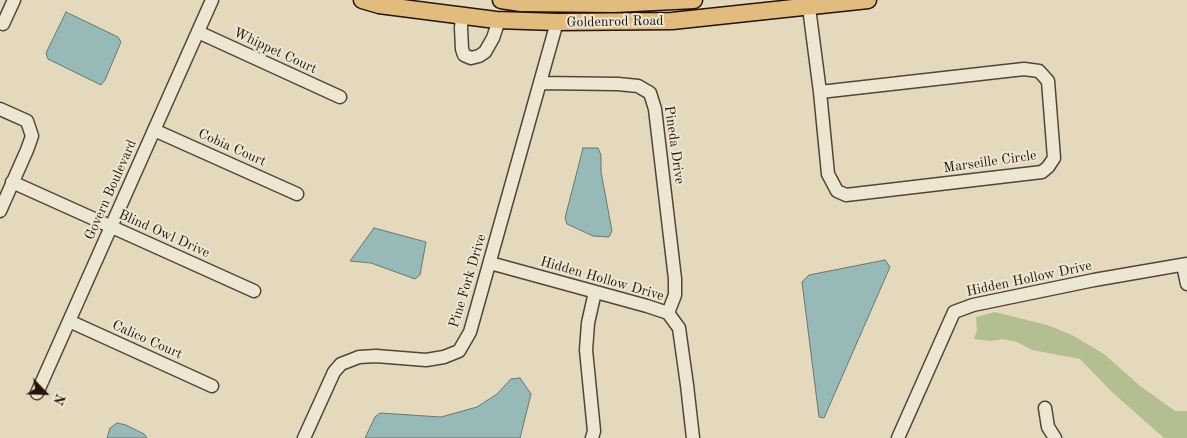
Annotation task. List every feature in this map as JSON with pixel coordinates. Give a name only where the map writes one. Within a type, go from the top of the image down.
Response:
[{"type":"main road","name":"Goldenrod Road","points":[[362,0],[378,5],[499,20],[556,22],[672,21],[809,3],[868,0]]},
{"type":"main road","name":"Goldenrod Road","points":[[501,0],[522,3],[604,4],[694,0]]},
{"type":"street","points":[[2,24],[14,0]]},
{"type":"street","name":"Govern Boulevard","points":[[37,393],[212,0]]},
{"type":"street","name":"Marseille Circle","points":[[809,3],[828,174],[837,191],[846,195],[1042,172],[1054,158],[1048,81],[1039,71],[1024,69],[820,92]]},
{"type":"street","points":[[462,15],[462,48],[464,55],[471,58],[485,52],[493,38],[499,20]]},
{"type":"street","name":"Pine Fork Drive","points":[[304,438],[334,372],[341,364],[359,357],[376,356],[426,360],[444,357],[459,351],[470,332],[556,22]]},
{"type":"street","name":"Whippet Court","points":[[198,32],[340,97]]},
{"type":"street","name":"Pineda Drive","points":[[540,83],[618,84],[638,86],[650,92],[655,108],[675,279],[674,295],[668,313]]},
{"type":"street","points":[[0,109],[27,121],[32,136],[0,211]]},
{"type":"street","name":"Cobia Court","points":[[154,130],[297,194]]},
{"type":"street","name":"Blind Owl Drive","points":[[12,182],[254,291]]},
{"type":"street","name":"Hidden Hollow Drive","points":[[490,263],[668,313],[679,328],[693,438]]},
{"type":"street","points":[[1185,265],[1187,284]]},
{"type":"street","name":"Hidden Hollow Drive","points":[[898,438],[954,312],[973,305],[1094,280],[1185,265]]},
{"type":"street","points":[[592,438],[594,431],[586,350],[588,323],[595,292]]},
{"type":"street","name":"Calico Court","points":[[69,321],[212,386]]},
{"type":"street","points":[[1045,408],[1048,427],[1055,438]]},
{"type":"green space","points":[[995,312],[1047,325],[1072,335],[1104,354],[1139,385],[1175,411],[1187,411],[1187,438],[1164,438],[1113,393],[1080,359],[1032,350],[1017,342],[1003,339],[990,341],[974,339],[977,330],[976,317]]},
{"type":"water","points":[[66,12],[118,37],[121,42],[105,80],[101,85],[48,59],[46,53]]},
{"type":"water","points":[[583,148],[598,148],[601,155],[601,172],[612,231],[609,237],[593,236],[567,224],[565,218]]},
{"type":"water","points":[[374,228],[426,242],[420,275],[415,279],[371,263],[350,261]]},
{"type":"water","points":[[885,260],[890,267],[824,418],[819,417],[802,282],[809,275]]},
{"type":"water","points":[[520,378],[531,394],[520,438],[365,438],[375,417],[380,413],[441,417],[477,407],[497,394],[511,379]]},
{"type":"water","points":[[117,423],[126,425],[144,434],[147,438],[107,438],[110,428]]}]
